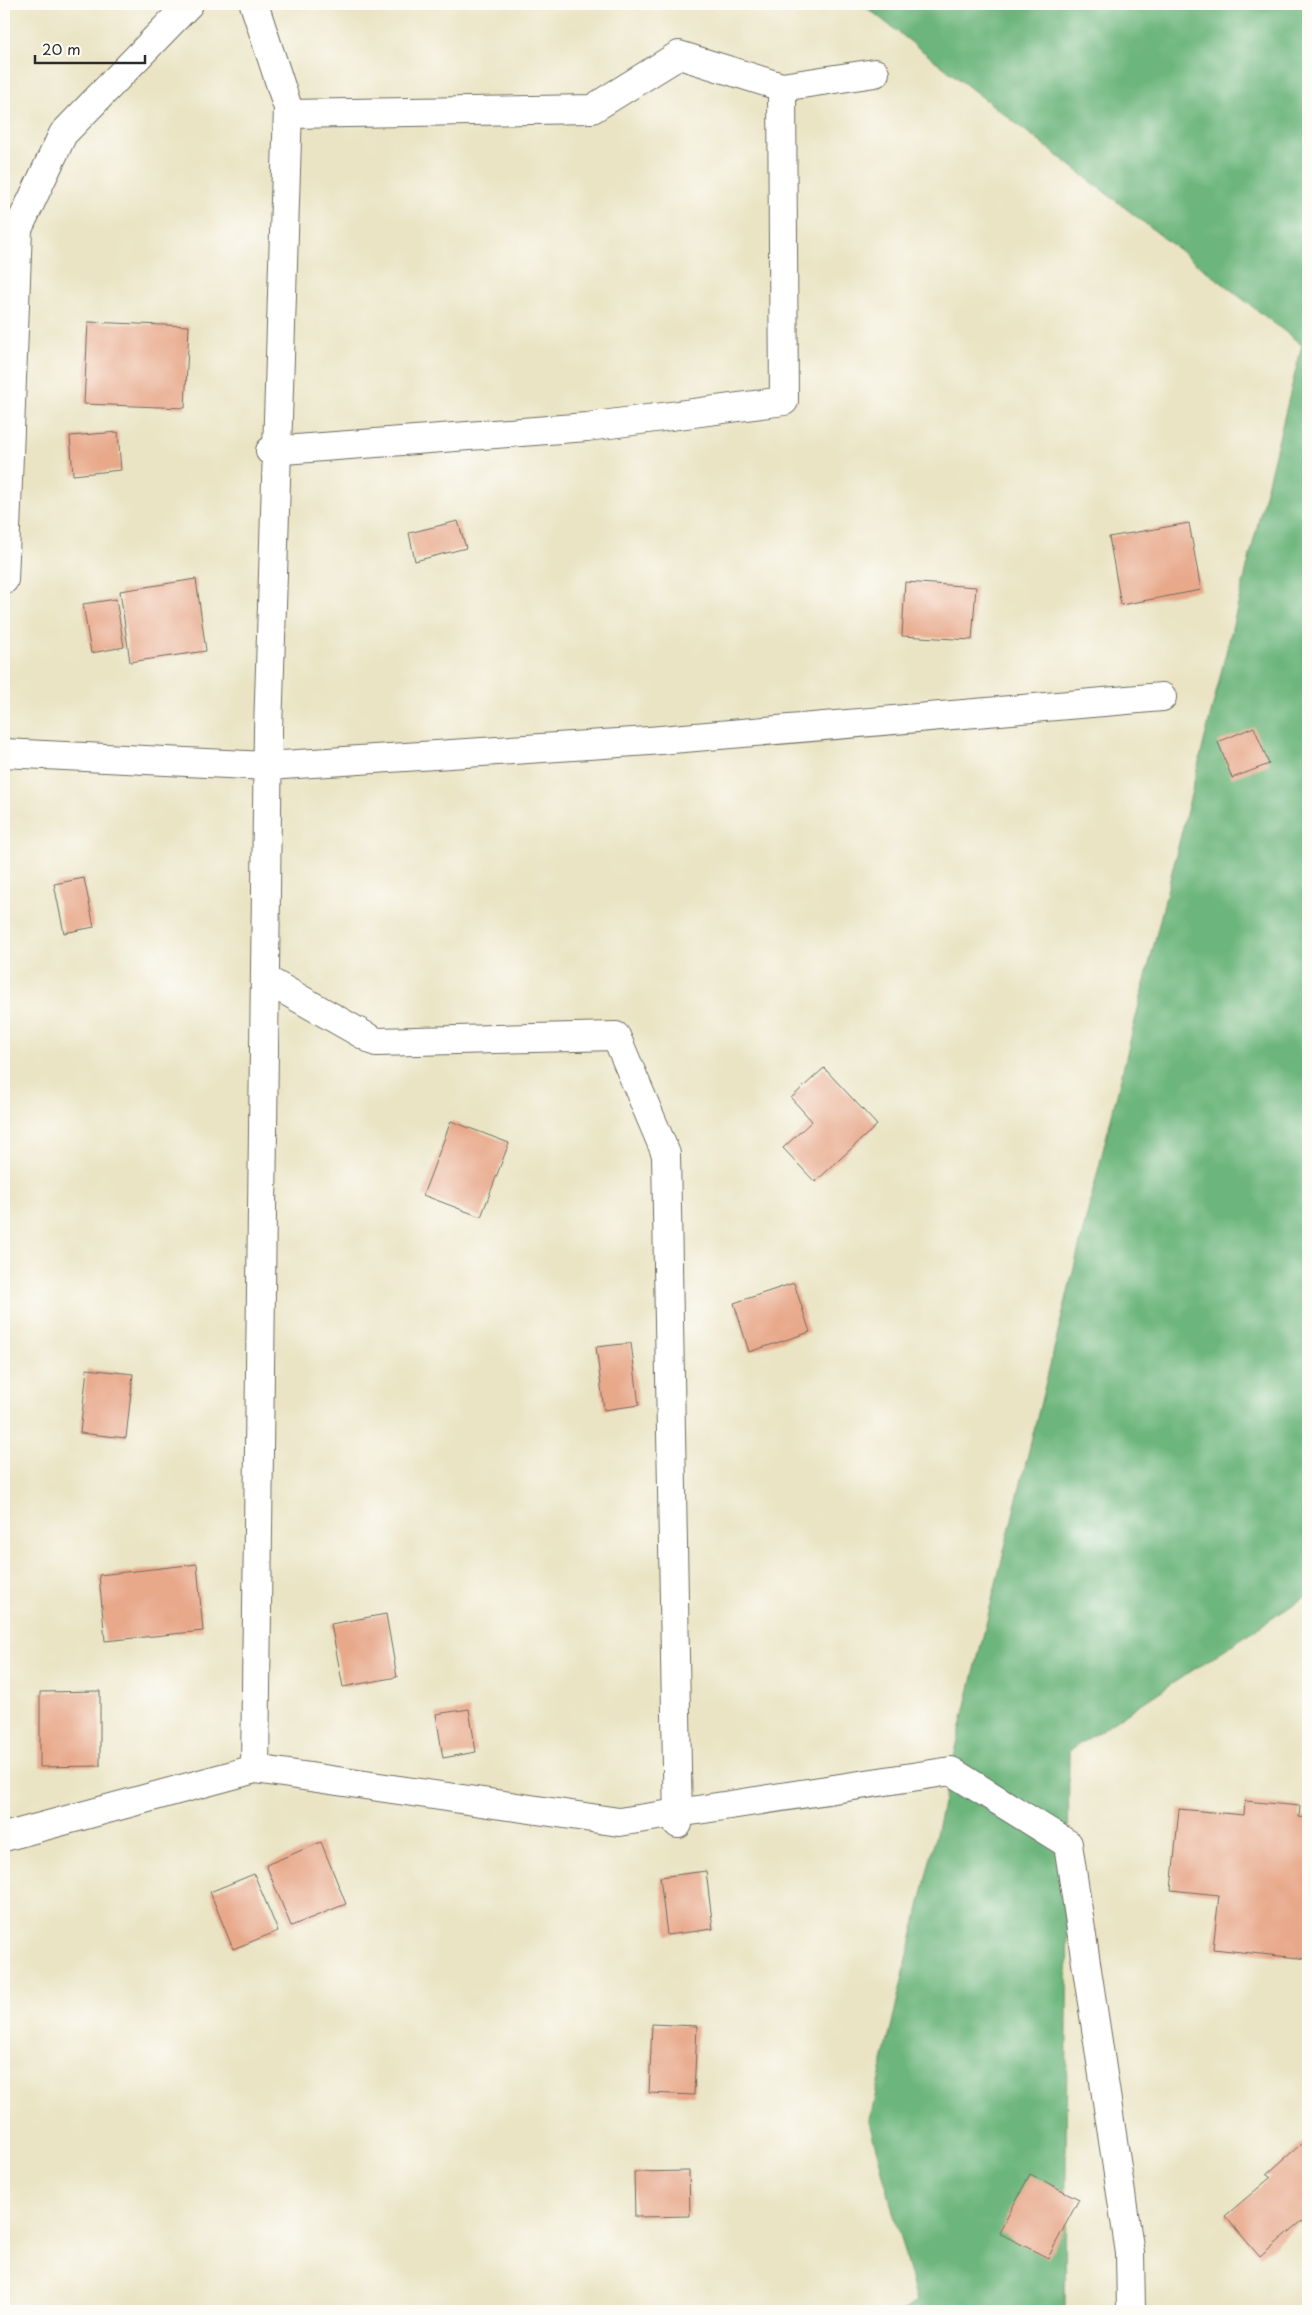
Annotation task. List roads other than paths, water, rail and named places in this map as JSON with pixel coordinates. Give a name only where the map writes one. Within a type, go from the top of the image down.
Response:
[{"type":"street","points":[[4,580],[18,229],[63,134],[188,4]]},
{"type":"street","points":[[254,4],[288,108],[274,450],[267,766],[256,1769]]},
{"type":"street","points":[[288,114],[592,109],[679,55],[782,87],[874,73]]},
{"type":"street","points":[[274,450],[586,427],[784,401],[782,87]]},
{"type":"street","points":[[4,753],[267,766],[649,741],[1162,696]]},
{"type":"street","points":[[265,980],[376,1042],[616,1036],[666,1154],[678,1819]]},
{"type":"street","points":[[4,1837],[256,1769],[619,1822],[678,1819],[951,1771],[1068,1844],[1130,2253],[1131,2311]]}]
